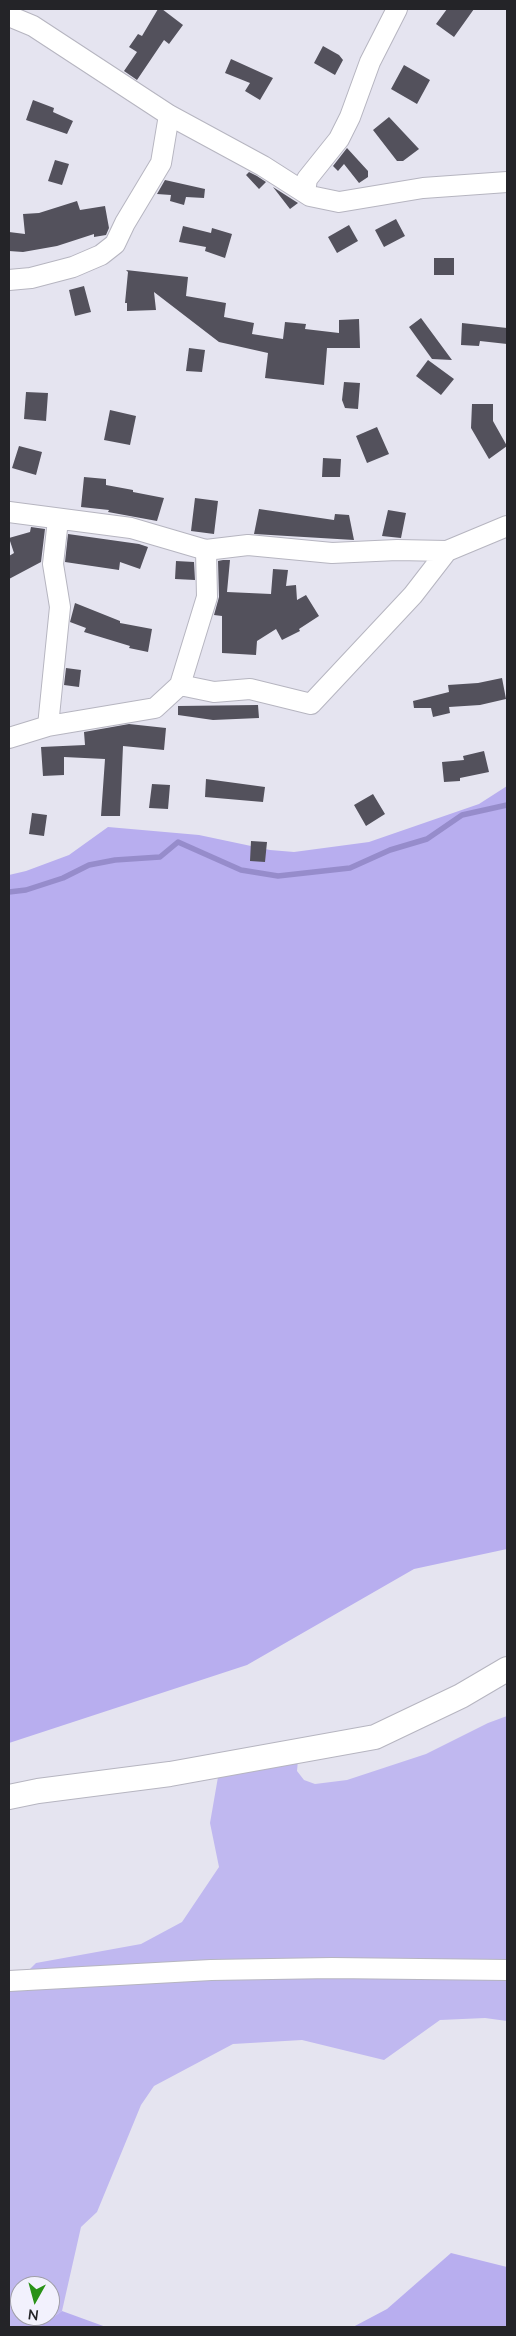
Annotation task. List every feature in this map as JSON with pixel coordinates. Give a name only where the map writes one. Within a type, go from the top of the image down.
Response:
[{"type":"street","points":[[305,192],[307,179],[339,139],[350,117],[370,62],[397,9]]},
{"type":"street","points":[[9,16],[33,26],[170,114],[263,166],[305,192],[326,201],[339,202],[422,188],[507,182]]},
{"type":"street","points":[[9,280],[31,278],[73,267],[101,255],[115,244],[125,223],[161,163],[170,114]]},
{"type":"street","points":[[9,512],[58,520],[131,528],[206,550],[248,545],[332,553],[397,550],[447,551],[507,526]]},
{"type":"street","points":[[48,726],[60,607],[53,564],[58,520]]},
{"type":"street","points":[[9,738],[48,726],[154,708],[180,685],[208,597],[206,550]]},
{"type":"street","points":[[180,685],[214,692],[250,689],[311,704],[413,595],[447,551]]},
{"type":"street","points":[[9,1797],[38,1791],[170,1774],[375,1737],[460,1696],[507,1669]]},
{"type":"street","points":[[9,1981],[286,1969],[507,1970]]},
{"type":"shaded area","points":[[507,786],[507,1549],[414,1569],[247,1665],[9,1743],[9,875],[26,871],[69,855],[108,827],[199,835],[270,850],[294,852],[369,842],[479,804]]},
{"type":"shaded area","points":[[507,1716],[507,2021],[485,2018],[440,2020],[384,2060],[302,2040],[233,2044],[154,2086],[141,2105],[97,2212],[81,2227],[62,2311],[60,2312],[60,2276],[10,2276],[10,2326],[40,2326],[9,2327],[9,1990],[36,1963],[141,1944],[182,1922],[219,1867],[210,1823],[218,1777],[298,1760],[297,1771],[304,1780],[315,1784],[347,1780],[426,1754],[488,1723]]},
{"type":"shaded area","points":[[451,2253],[507,2267],[507,2327],[353,2327],[387,2309]]},
{"type":"shaded area","points":[[62,2311],[106,2327],[39,2327],[60,2326],[60,2312]]},
{"type":"building","points":[[158,9],[162,9],[183,25],[169,44],[164,40],[137,80],[124,71],[137,52],[129,47],[138,34],[142,36]]},
{"type":"building","points":[[447,9],[474,9],[454,37],[436,24]]},
{"type":"building","points":[[323,46],[339,55],[343,60],[335,75],[314,63]]},
{"type":"building","points":[[231,59],[273,78],[260,100],[245,91],[250,83],[225,73]]},
{"type":"building","points":[[404,65],[430,80],[417,104],[391,89]]},
{"type":"building","points":[[33,100],[54,108],[53,112],[73,121],[67,134],[26,120]]},
{"type":"building","points":[[389,117],[419,149],[403,161],[397,161],[373,130]]},
{"type":"building","points":[[347,148],[368,171],[368,177],[359,183],[344,164],[338,171],[333,166]]},
{"type":"building","points":[[55,160],[69,164],[62,185],[48,181]]},
{"type":"building","points":[[249,172],[266,182],[259,189],[246,175]]},
{"type":"building","points":[[165,180],[205,189],[204,198],[186,197],[184,205],[170,201],[171,195],[157,194]]},
{"type":"building","points":[[273,187],[298,203],[290,209]]},
{"type":"building","points":[[77,201],[80,210],[105,206],[109,228],[106,235],[94,237],[94,234],[57,246],[23,252],[9,251],[9,232],[25,234],[23,214],[39,213]]},
{"type":"building","points":[[396,219],[405,236],[384,247],[375,230]]},
{"type":"building","points":[[349,225],[358,241],[337,253],[328,237]]},
{"type":"building","points":[[183,226],[211,233],[212,228],[232,234],[225,258],[205,251],[206,247],[179,242]]},
{"type":"building","points":[[434,258],[454,258],[454,275],[434,275]]},
{"type":"building","points":[[126,270],[188,277],[186,296],[226,303],[224,317],[254,323],[252,334],[283,339],[285,322],[306,324],[305,329],[339,333],[339,320],[359,319],[360,348],[327,348],[324,385],[265,378],[268,353],[219,342],[154,292],[156,310],[127,311],[127,303],[125,303],[128,272]]},
{"type":"building","points":[[84,286],[91,312],[75,316],[69,290]]},
{"type":"building","points":[[421,318],[452,360],[432,359],[409,327]]},
{"type":"building","points":[[462,323],[507,328],[507,344],[480,341],[479,346],[461,345]]},
{"type":"building","points":[[189,348],[205,350],[202,372],[186,371]]},
{"type":"building","points":[[428,360],[454,379],[441,395],[416,376]]},
{"type":"building","points":[[344,382],[360,383],[358,409],[345,408],[342,400]]},
{"type":"building","points":[[26,392],[48,393],[46,421],[24,419]]},
{"type":"building","points":[[472,404],[493,404],[493,421],[507,446],[489,459],[471,428]]},
{"type":"building","points":[[110,410],[136,416],[130,445],[104,440]]},
{"type":"building","points":[[377,427],[389,454],[367,463],[356,436]]},
{"type":"building","points":[[19,446],[42,452],[36,475],[12,468]]},
{"type":"building","points":[[323,458],[341,459],[340,477],[322,477]]},
{"type":"building","points":[[84,477],[106,479],[106,485],[164,498],[157,521],[108,512],[109,510],[81,507]]},
{"type":"building","points":[[195,498],[218,501],[214,534],[191,531]]},
{"type":"building","points":[[259,509],[334,520],[335,514],[349,515],[354,540],[254,534]]},
{"type":"building","points":[[388,510],[406,513],[401,538],[382,536]]},
{"type":"building","points":[[31,527],[45,529],[41,562],[9,579],[9,556],[14,553],[9,538],[30,532]]},
{"type":"building","points":[[68,534],[139,544],[148,547],[140,569],[120,562],[119,570],[65,562]]},
{"type":"building","points":[[230,560],[227,592],[271,594],[273,569],[288,570],[286,586],[296,585],[297,600],[306,595],[319,616],[299,629],[300,631],[282,640],[276,629],[257,641],[256,655],[222,653],[222,616],[214,615],[219,597],[218,561]]},
{"type":"building","points":[[176,561],[194,562],[195,580],[175,579]]},
{"type":"building","points":[[75,603],[120,621],[120,623],[152,629],[148,652],[129,648],[130,646],[84,632],[86,628],[70,622]]},
{"type":"building","points":[[66,668],[81,670],[79,687],[64,685]]},
{"type":"building","points":[[502,678],[506,699],[480,705],[449,707],[450,713],[433,717],[431,708],[414,708],[413,701],[449,692],[448,685],[478,683]]},
{"type":"building","points":[[258,705],[259,718],[213,720],[178,715],[178,706]]},
{"type":"building","points":[[129,724],[166,728],[164,750],[123,746],[120,816],[101,816],[105,759],[64,757],[64,775],[43,776],[41,747],[85,745],[84,732]]},
{"type":"building","points":[[484,751],[489,772],[460,778],[460,781],[444,782],[442,762],[464,760],[463,756]]},
{"type":"building","points":[[206,779],[265,787],[263,802],[205,797]]},
{"type":"building","points":[[152,784],[170,785],[168,809],[149,808]]},
{"type":"building","points":[[373,794],[385,814],[366,826],[354,805]]},
{"type":"building","points":[[32,813],[47,815],[44,836],[29,834]]},
{"type":"building","points":[[251,841],[267,842],[265,862],[250,861]]},
{"type":"waterway","points":[[9,892],[26,890],[63,878],[89,865],[115,860],[160,857],[178,842],[241,870],[278,876],[350,868],[390,850],[427,839],[462,815],[507,805]]}]
